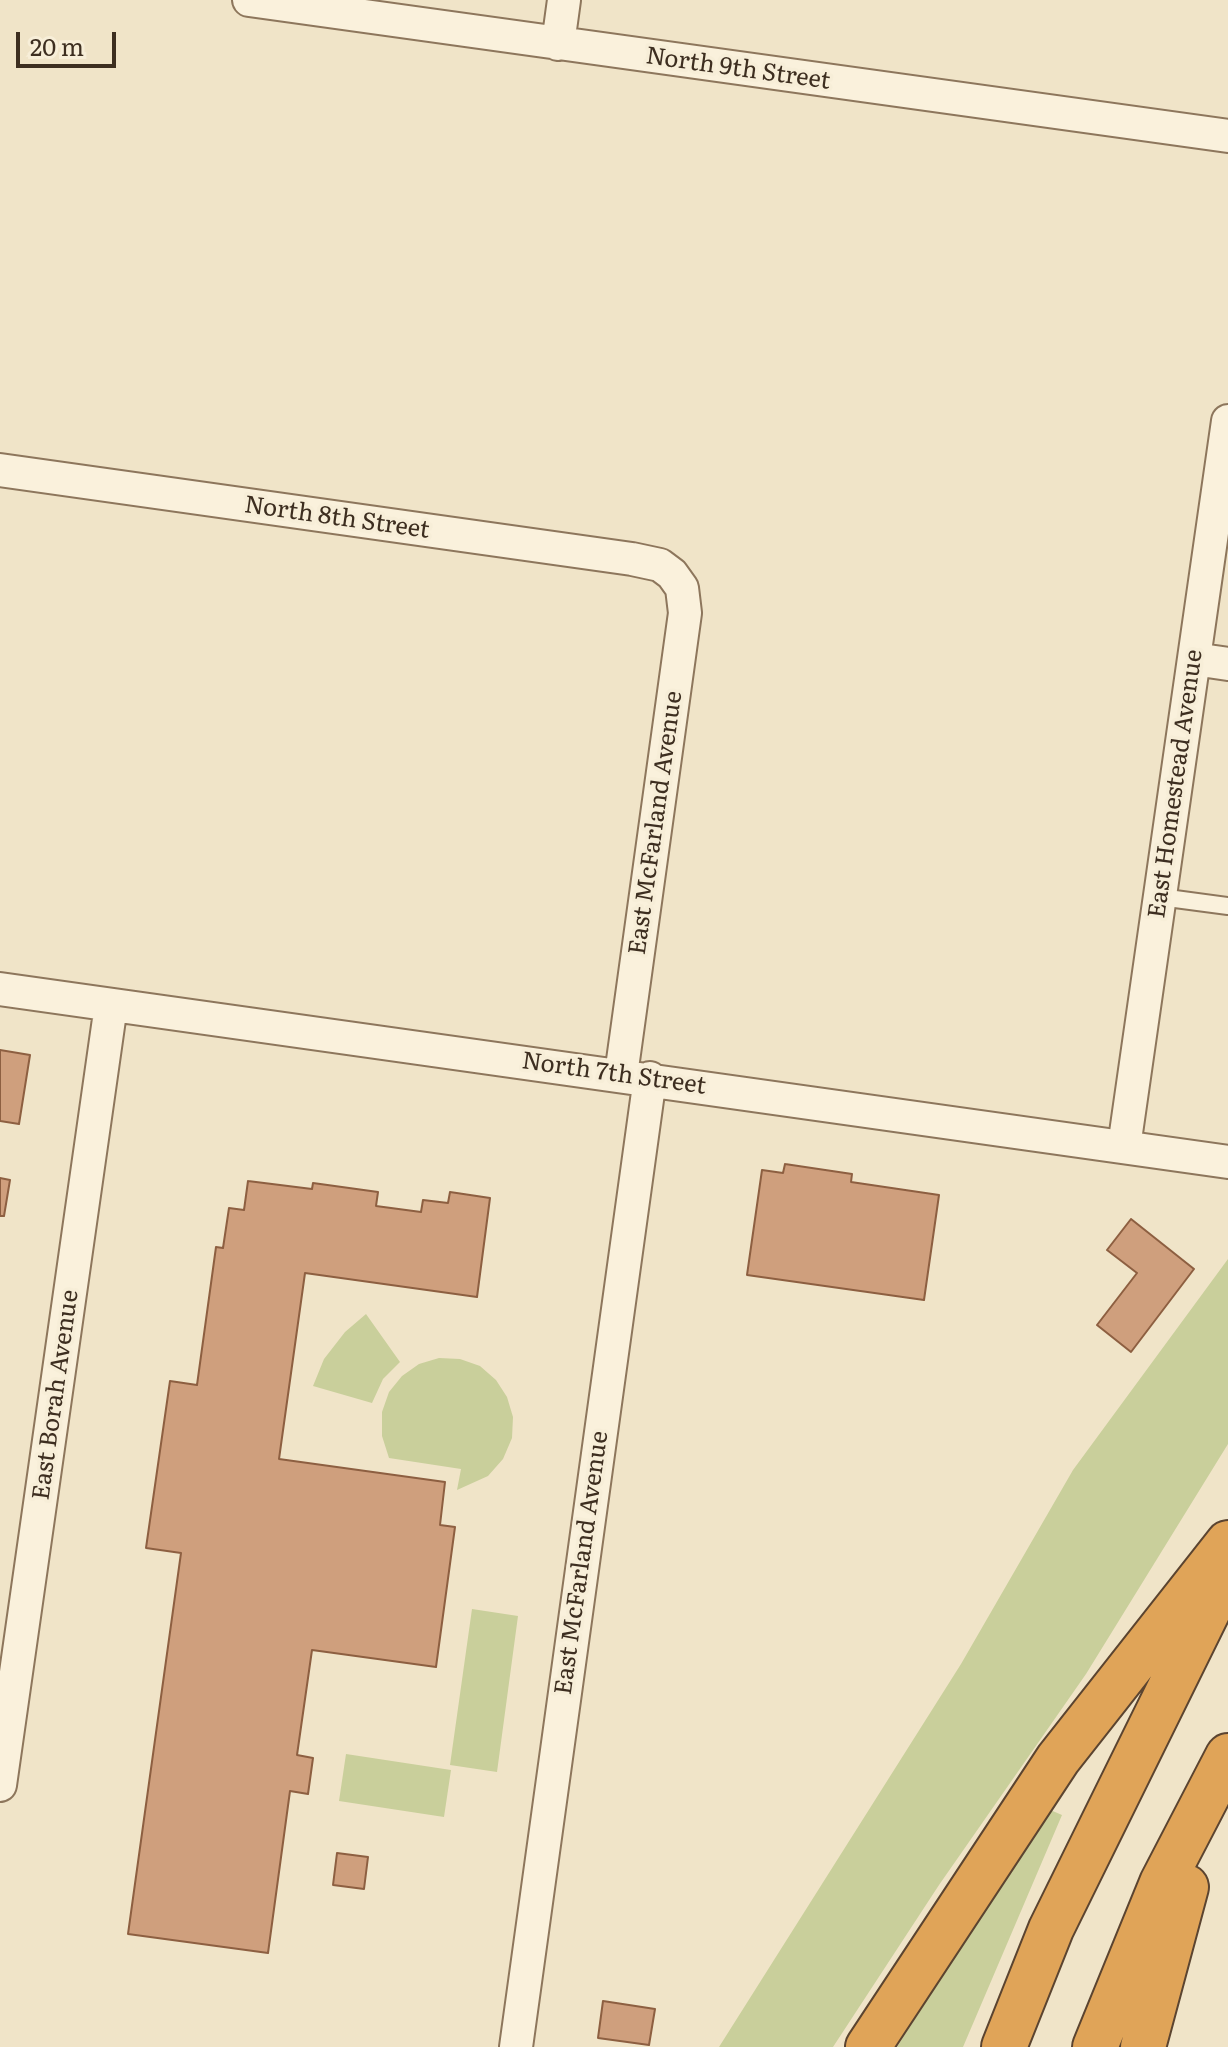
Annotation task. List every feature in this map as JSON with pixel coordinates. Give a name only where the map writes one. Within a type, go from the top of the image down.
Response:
[{"type":"highway","points":[[868,2047],[1058,1759],[1228,1543]]},
{"type":"highway","points":[[1004,2047],[1051,1929],[1228,1570]]},
{"type":"highway","points":[[1095,2047],[1162,1883],[1223,1765]]},
{"type":"highway","points":[[1143,2047],[1223,1765]]},
{"type":"street","name":"North 9th Street","points":[[249,0],[1228,136]]},
{"type":"street","points":[[558,44],[564,0]]},
{"type":"street","name":"East Homestead Avenue","points":[[1124,1147],[1228,421]]},
{"type":"street","name":"North 8th Street","points":[[0,470],[632,559],[660,565],[672,574]]},
{"type":"street","name":"East McFarland Avenue","points":[[516,2047],[636,1076],[685,613],[682,588],[672,574]]},
{"type":"street","points":[[1194,659],[1228,664]]},
{"type":"street","name":"North 7th Street","points":[[0,989],[636,1076],[1228,1162]]},
{"type":"street","name":"East Borah Avenue","points":[[0,1785],[7,1682],[111,1005]]},
{"type":"lane","points":[[1160,897],[1228,906]]},
{"type":"green space","points":[[1228,1259],[1228,1444],[1086,1674],[939,1885],[833,2047],[719,2047],[961,1664],[1073,1470]]},
{"type":"green space","points":[[366,1314],[400,1362],[383,1379],[372,1403],[313,1386],[324,1359],[345,1332]]},
{"type":"green space","points":[[439,1358],[460,1359],[480,1366],[496,1380],[507,1397],[513,1417],[512,1438],[503,1459],[488,1476],[457,1490],[461,1469],[389,1458],[382,1436],[382,1412],[389,1392],[402,1376],[419,1364]]},
{"type":"green space","points":[[472,1609],[518,1616],[497,1772],[450,1765]]},
{"type":"green space","points":[[346,1754],[451,1770],[444,1817],[339,1801]]},
{"type":"green space","points":[[1048,1809],[1062,1815],[963,2047],[897,2047]]},
{"type":"building","points":[[0,1050],[30,1055],[19,1124],[0,1121]]},
{"type":"building","points":[[785,1164],[852,1174],[851,1182],[939,1195],[924,1300],[747,1275],[762,1170],[783,1173]]},
{"type":"building","points":[[0,1178],[10,1180],[4,1216],[0,1216]]},
{"type":"building","points":[[248,1181],[312,1189],[313,1183],[378,1192],[376,1206],[421,1212],[423,1200],[448,1203],[450,1192],[490,1198],[477,1297],[305,1273],[279,1459],[445,1482],[440,1525],[455,1527],[436,1667],[312,1650],[297,1755],[313,1758],[308,1794],[290,1791],[268,1953],[128,1934],[181,1553],[146,1548],[170,1381],[197,1385],[216,1247],[223,1248],[229,1208],[244,1210]]},
{"type":"building","points":[[1131,1219],[1194,1269],[1131,1352],[1097,1325],[1137,1273],[1107,1250]]},
{"type":"building","points":[[337,1853],[368,1857],[364,1889],[333,1885]]},
{"type":"building","points":[[603,2001],[655,2009],[649,2045],[598,2038]]}]
